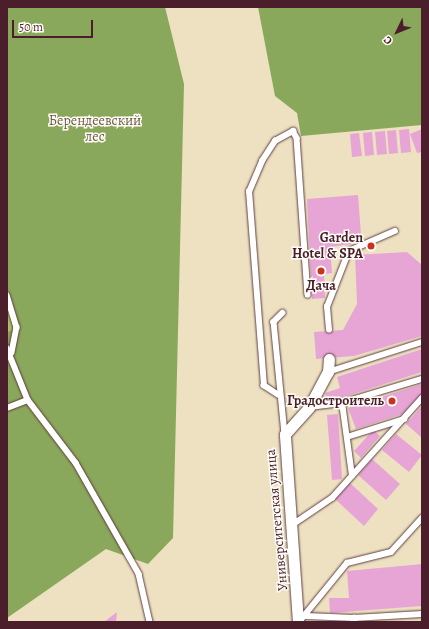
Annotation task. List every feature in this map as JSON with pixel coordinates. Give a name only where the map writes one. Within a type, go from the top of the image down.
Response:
[{"type":"street","name":"Университетская улица","points":[[301,620],[285,434],[309,407],[328,372],[329,358]]},
{"type":"lane","points":[[278,395],[264,386],[249,192],[262,161],[275,141],[284,133],[293,131],[297,138],[308,295]]},
{"type":"lane","points":[[329,330],[327,308],[349,251],[395,231]]},
{"type":"lane","points":[[7,295],[17,327],[12,353]]},
{"type":"lane","points":[[283,313],[274,322],[278,395],[285,434]]},
{"type":"lane","points":[[328,372],[422,342]]},
{"type":"lane","points":[[7,348],[12,353],[28,400],[76,463],[139,574],[150,622]]},
{"type":"lane","points":[[309,407],[342,403],[422,379]]},
{"type":"lane","points":[[292,525],[332,498],[422,398]]},
{"type":"lane","points":[[7,408],[28,400]]},
{"type":"lane","points":[[342,403],[352,476]]},
{"type":"lane","points":[[347,437],[404,419]]},
{"type":"lane","points":[[301,620],[347,563],[390,552],[422,518]]},
{"type":"lane","points":[[301,620],[354,620],[422,614]]},
{"type":"green space","name":"Берендеевский лес","points":[[7,7],[165,7],[184,84],[173,538],[148,564],[106,549],[7,618],[7,332],[17,327],[7,295]]},
{"type":"green space","points":[[258,7],[422,7],[422,125],[301,136],[297,113],[275,96]]},
{"type":"green space","points":[[7,295],[17,327],[7,332]]},
{"type":"building","points":[[409,129],[411,152],[401,153],[399,130]]},
{"type":"building","points":[[422,129],[422,152],[417,153],[410,134]]},
{"type":"building","points":[[396,130],[398,153],[389,154],[387,131]]},
{"type":"building","points":[[385,131],[387,154],[377,155],[375,132]]},
{"type":"building","points":[[372,132],[374,155],[365,156],[363,133]]},
{"type":"building","points":[[359,133],[362,156],[352,157],[350,134]]},
{"type":"building","points":[[358,195],[361,235],[351,244],[330,247],[332,273],[324,274],[325,298],[312,299],[307,199]]},
{"type":"building","points":[[407,252],[422,265],[422,336],[354,356],[316,359],[314,332],[343,330],[357,304],[355,255]]},
{"type":"building","points":[[422,349],[422,372],[328,402],[325,393],[340,388],[337,377]]},
{"type":"building","name":"Градостроитель","points":[[422,384],[422,394],[402,414],[356,429],[348,408]]},
{"type":"building","points":[[421,407],[422,408],[422,438],[406,424]]},
{"type":"building","points":[[338,414],[342,479],[332,480],[327,415]]},
{"type":"building","points":[[373,430],[380,436],[361,458],[354,451]]},
{"type":"building","points":[[396,434],[422,455],[409,472],[382,450]]},
{"type":"building","points":[[372,459],[400,484],[386,500],[358,475]]},
{"type":"building","points":[[350,483],[378,509],[364,526],[335,499]]},
{"type":"building","points":[[422,564],[422,606],[330,613],[329,598],[349,598],[347,571]]},
{"type":"building","points":[[117,612],[116,622],[104,622]]},
{"type":"place","name":"Garden Hotel & SPA","points":[[371,246]]},
{"type":"place","name":"Дача","points":[[321,271]]},
{"type":"place","name":"Градостроитель","points":[[392,401]]}]
